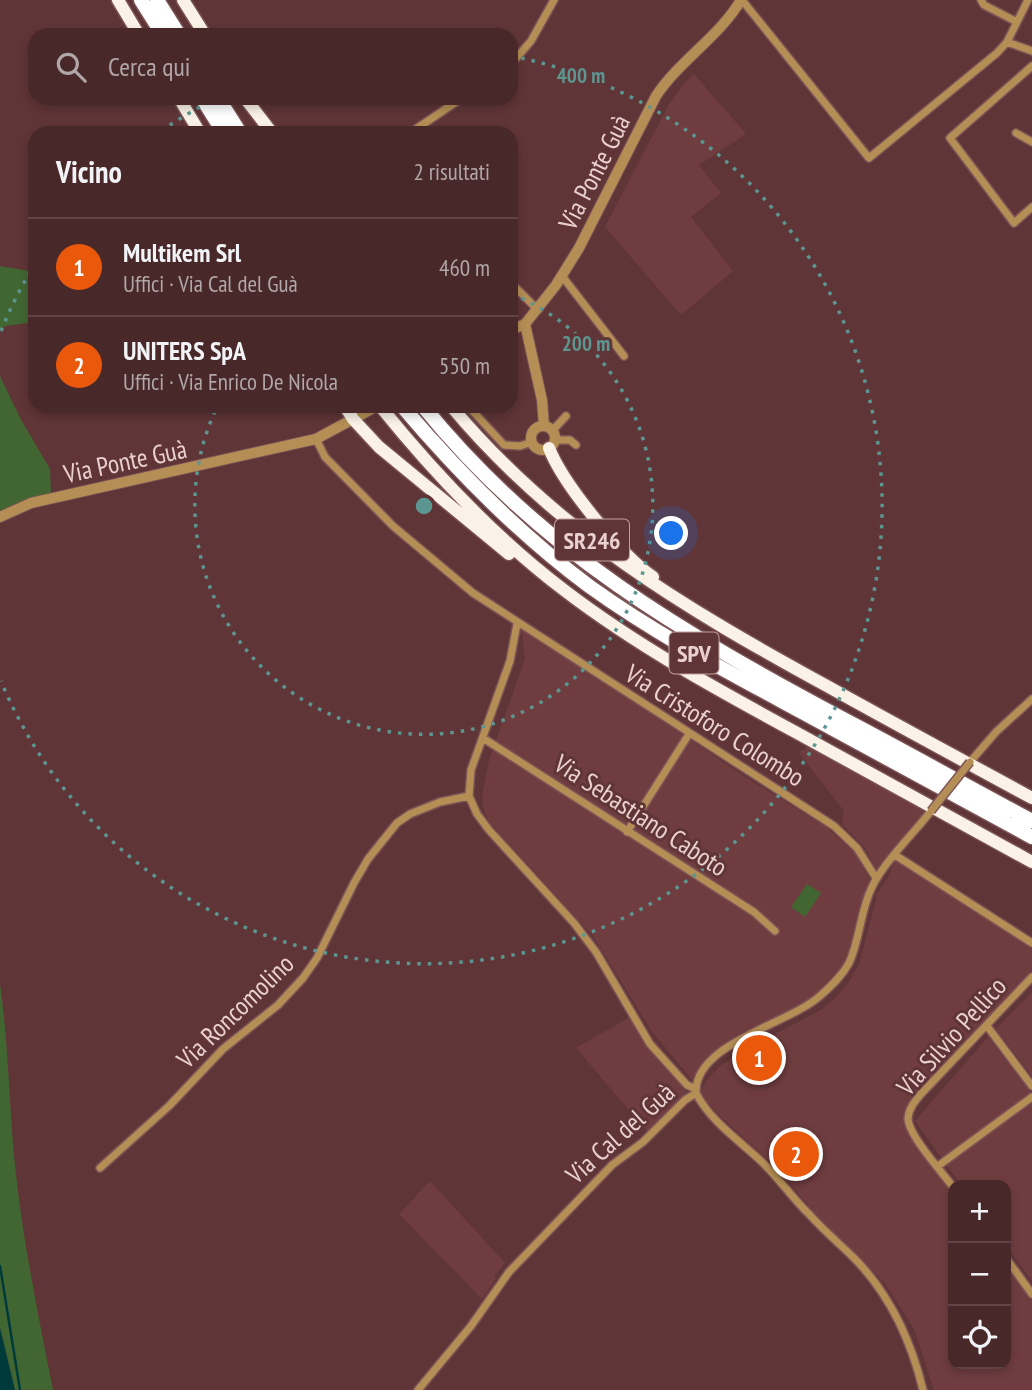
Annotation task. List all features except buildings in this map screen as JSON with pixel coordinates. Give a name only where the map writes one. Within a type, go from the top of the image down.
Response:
[{"type":"highway","points":[[118,0],[135,28]]},
{"type":"highway","points":[[141,0],[159,28]]},
{"type":"highway","points":[[157,0],[175,28]]},
{"type":"highway","points":[[183,0],[201,28]]},
{"type":"highway","points":[[182,105],[196,126]]},
{"type":"highway","points":[[206,105],[220,126]]},
{"type":"highway","points":[[222,105],[236,126]]},
{"type":"highway","points":[[249,105],[262,126]]},
{"type":"highway","points":[[250,105],[267,126]]},
{"type":"highway","points":[[349,413],[379,447],[425,486],[566,600],[601,624],[1032,862]]},
{"type":"highway","points":[[381,413],[448,486],[494,531],[562,589],[638,643]]},
{"type":"highway","name":"SPV","points":[[408,413],[443,453],[503,513],[559,562],[610,601],[713,664],[1032,837]]},
{"type":"highway","name":"SPV","points":[[429,413],[468,457],[531,518],[583,562],[638,601],[738,662],[1032,821]]},
{"type":"highway","name":"SR246","points":[[458,413],[523,481],[598,546],[672,598],[754,646],[1032,798]]},
{"type":"highway","points":[[550,436],[569,483],[601,525],[649,574],[754,646]]},
{"type":"street","points":[[518,56],[531,41],[554,0]]},
{"type":"street","points":[[742,0],[869,158],[1007,42],[1028,0]]},
{"type":"street","name":"Via Ponte Guà","points":[[518,327],[525,324],[538,310],[562,276],[667,79],[721,28],[742,0]]},
{"type":"street","points":[[981,0],[984,5],[1017,22]]},
{"type":"street","points":[[1007,42],[1032,51]]},
{"type":"street","points":[[1032,66],[950,138],[1014,223],[1032,207]]},
{"type":"street","points":[[420,126],[452,105]]},
{"type":"street","points":[[1016,133],[1032,142]]},
{"type":"street","points":[[562,276],[624,356]]},
{"type":"street","points":[[518,290],[538,310]]},
{"type":"street","points":[[525,324],[550,436]]},
{"type":"street","name":"Via Ponte Guà","points":[[0,517],[31,503],[316,439],[364,413]]},
{"type":"street","points":[[474,413],[504,445],[520,446],[532,442]]},
{"type":"street","points":[[532,442],[541,449],[566,416]]},
{"type":"street","points":[[532,442],[533,430],[570,440],[576,445]]},
{"type":"street","name":"Via Cristoforo Colombo","points":[[316,439],[325,457],[393,526],[473,593],[517,624],[834,826],[856,848],[876,878]]},
{"type":"street","points":[[517,624],[510,661],[471,770],[469,796],[477,814],[574,923],[596,952],[650,1044],[687,1085],[696,1091],[710,1114],[766,1166],[881,1290],[891,1304],[909,1342],[923,1390]]},
{"type":"street","name":"Via Cal del Guà","points":[[418,1390],[471,1326],[509,1272],[612,1165],[643,1142],[696,1091],[699,1075],[708,1062],[746,1037],[818,998],[841,975],[851,957],[863,907],[876,878],[996,732],[1032,699]]},
{"type":"street","points":[[628,832],[689,734]]},
{"type":"street","name":"Via Sebastiano Caboto","points":[[483,738],[754,912],[775,931]]},
{"type":"street","name":"Via Roncomolino","points":[[100,1168],[169,1106],[223,1049],[278,1004],[303,978],[317,958],[368,859],[397,823],[410,814],[440,802],[469,796]]},
{"type":"street","points":[[895,855],[1032,943]]},
{"type":"street","name":"Via Silvio Pellico","points":[[938,1166],[910,1127],[909,1116],[914,1102],[1032,977]]},
{"type":"street","points":[[987,1026],[1032,1086]]},
{"type":"street","points":[[948,1180],[938,1166],[1032,1097]]},
{"type":"street","points":[[1011,1265],[1032,1294]]},
{"type":"shaded area","points":[[694,74],[746,134],[699,165],[721,193],[691,217],[733,271],[681,315],[605,227],[668,106]]},
{"type":"shaded area","points":[[521,624],[748,779],[826,827],[856,854],[871,882],[848,960],[826,990],[743,1038],[701,1069],[693,1081],[651,1030],[593,936],[489,822],[483,807],[482,795],[489,760],[525,659]]},
{"type":"shaded area","points":[[809,745],[932,807],[896,853],[1032,948],[1032,975],[904,1114],[903,1123],[948,1187],[948,1369],[1011,1369],[1011,1272],[1032,1300],[1032,1390],[934,1390],[914,1329],[884,1282],[824,1224],[776,1167],[719,1115],[699,1092],[720,1066],[748,1048],[821,1010],[849,982],[859,964],[877,897],[875,896],[889,876],[895,855],[878,872],[865,848],[842,824],[844,811],[799,753]]},
{"type":"shaded area","points":[[1032,992],[1032,1076],[996,1029]]},
{"type":"shaded area","points":[[630,1017],[659,1061],[681,1083],[688,1096],[652,1137],[576,1048]]},
{"type":"shaded area","points":[[988,1037],[1032,1093],[1032,1281],[1011,1253],[1011,1180],[957,1180],[915,1121]]},
{"type":"shaded area","points":[[430,1181],[505,1263],[494,1276],[496,1278],[482,1299],[399,1214]]},
{"type":"green space","points":[[0,266],[28,271],[28,323],[0,329]]},
{"type":"green space","points":[[0,376],[20,418],[50,469],[51,493],[0,514]]},
{"type":"green space","points":[[807,884],[821,893],[805,917],[791,907]]},
{"type":"green space","points":[[0,984],[19,1202],[53,1390],[15,1390],[0,1328]]},
{"type":"water","points":[[0,1328],[15,1390],[0,1390]]},
{"type":"waterway","points":[[0,1266],[20,1390]]},
{"type":"place","name":"Multikem Srl","points":[[759,1058]]},
{"type":"place","name":"UNITERS SpA","points":[[796,1154]]}]
